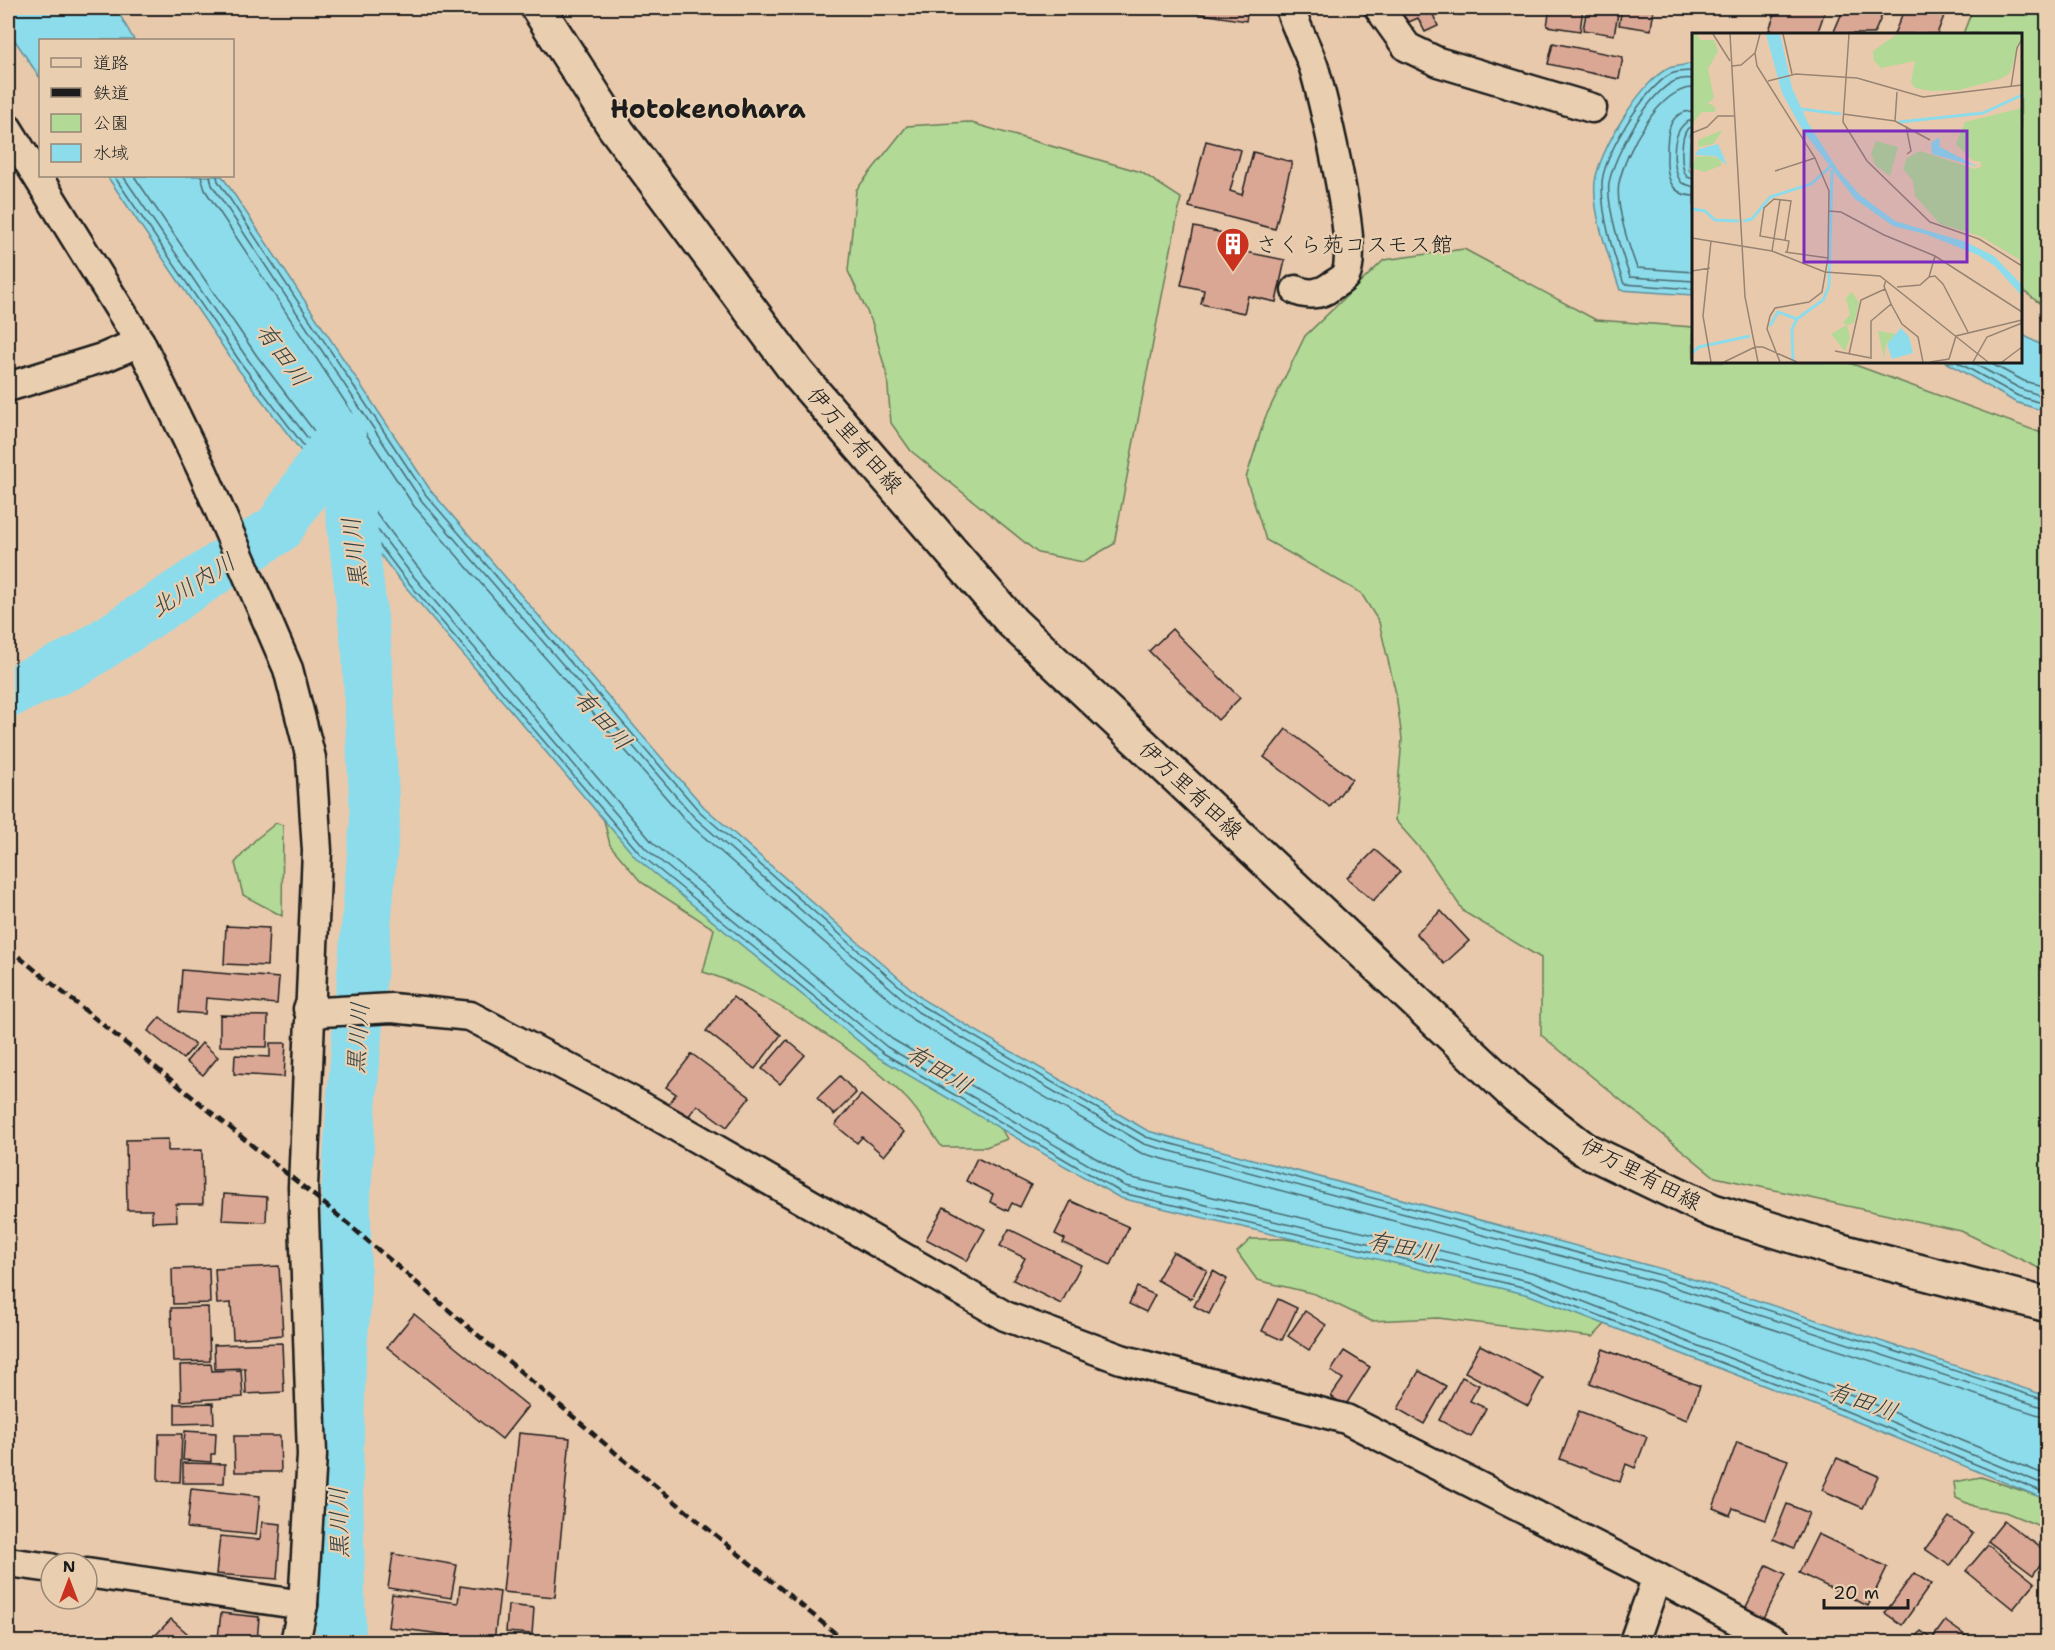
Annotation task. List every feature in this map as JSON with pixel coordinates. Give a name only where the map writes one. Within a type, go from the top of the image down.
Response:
[{"type":"main road","name":"伊万里有田線","points":[[538,8],[615,128],[798,374],[1012,622],[1516,1096],[1584,1149],[1713,1211],[1841,1251],[2048,1305]]},
{"type":"street","points":[[1290,8],[1313,67],[1322,100],[1339,178],[1348,245],[1348,267],[1345,276],[1324,292],[1303,293],[1296,290]]},
{"type":"street","points":[[1379,8],[1407,47],[1438,62],[1592,108]]},
{"type":"street","points":[[8,129],[140,342],[203,471],[288,669],[311,758],[317,851],[315,1011],[303,1187],[312,1455],[303,1605],[295,1642]]},
{"type":"street","points":[[8,387],[105,357],[140,342]]},
{"type":"street","points":[[315,1011],[392,1008],[470,1016],[639,1105],[1005,1316],[1121,1359],[1346,1419],[1657,1577],[1777,1642]]},
{"type":"street","points":[[8,1562],[39,1566]]},
{"type":"street","points":[[99,1576],[303,1605]]},
{"type":"street","points":[[1634,1642],[1657,1577]]},
{"type":"green space","points":[[1973,8],[2047,8],[2047,309],[2022,290],[2022,33],[1963,33]]},
{"type":"green space","points":[[968,122],[1141,172],[1181,198],[1114,544],[1083,562],[1038,553],[911,451],[891,423],[887,376],[872,322],[848,271],[856,190],[907,126]]},
{"type":"green space","points":[[1464,249],[1596,320],[1692,327],[1692,363],[1850,363],[2047,435],[2047,1272],[1961,1231],[1715,1177],[1541,1035],[1541,958],[1464,912],[1424,853],[1395,820],[1402,739],[1396,694],[1379,622],[1361,593],[1266,540],[1246,478],[1265,418],[1305,336],[1384,260]]},
{"type":"green space","points":[[597,792],[990,1108],[1007,1139],[986,1147],[942,1147],[909,1102],[863,1060],[781,1007],[727,980],[703,972],[714,929],[641,882],[610,845]]},
{"type":"green space","points":[[276,823],[283,825],[282,916],[243,895],[235,863],[255,840]]},
{"type":"green space","points":[[1251,1239],[1285,1239],[1446,1263],[1608,1321],[1593,1337],[1438,1318],[1371,1321],[1315,1294],[1257,1280],[1237,1252]]},
{"type":"green space","points":[[1981,1477],[2047,1499],[2047,1529],[2005,1512],[1975,1507],[1956,1498],[1954,1482]]},
{"type":"water","points":[[8,8],[116,8],[133,39],[39,39],[39,76],[8,30]]},
{"type":"water","points":[[1692,65],[1692,133],[1690,135],[1689,170],[1692,173],[1692,295],[1620,290],[1596,208],[1595,182],[1598,169],[1613,136],[1646,86],[1669,68]]},
{"type":"water","name":"有田川","points":[[108,177],[223,177],[431,491],[704,807],[925,1001],[1148,1131],[1662,1269],[2047,1396],[2047,1500],[1843,1416],[1529,1295],[1120,1198],[879,1058],[637,859],[399,579],[238,369]]},
{"type":"water","points":[[2022,335],[2047,348],[2047,412],[2015,402],[1948,363],[2022,363]]},
{"type":"building","points":[[1177,8],[1248,8],[1246,21],[1176,10]]},
{"type":"building","points":[[1394,8],[1430,8],[1438,26],[1425,32],[1418,18],[1402,25]]},
{"type":"building","points":[[1458,8],[1481,8],[1482,14],[1458,15]]},
{"type":"building","points":[[1550,8],[1583,8],[1580,31],[1547,26]]},
{"type":"building","points":[[1587,8],[1619,8],[1614,35],[1583,30]]},
{"type":"building","points":[[1622,8],[1654,8],[1651,30],[1619,25]]},
{"type":"building","points":[[1777,8],[1826,8],[1817,33],[1779,33],[1769,30]]},
{"type":"building","points":[[1844,8],[1885,8],[1874,33],[1833,33]]},
{"type":"building","points":[[1905,8],[1947,8],[1937,33],[1894,33]]},
{"type":"building","points":[[1553,43],[1623,57],[1619,79],[1548,64]]},
{"type":"building","points":[[1206,141],[1241,150],[1230,191],[1242,195],[1253,152],[1292,162],[1275,229],[1189,207]]},
{"type":"building","name":"さくら苑コスモス館","points":[[1194,227],[1243,237],[1240,251],[1285,260],[1276,302],[1248,296],[1244,313],[1201,304],[1204,290],[1181,285]]},
{"type":"building","points":[[1172,629],[1240,698],[1218,720],[1149,651]]},
{"type":"building","points":[[1286,729],[1352,779],[1330,807],[1264,757]]},
{"type":"building","points":[[1375,850],[1400,872],[1373,901],[1347,878]]},
{"type":"building","points":[[1441,911],[1469,941],[1444,964],[1416,933]]},
{"type":"building","points":[[226,926],[269,928],[267,966],[224,964]]},
{"type":"building","points":[[182,970],[279,978],[277,1004],[206,998],[205,1014],[179,1012]]},
{"type":"building","points":[[733,997],[781,1035],[755,1069],[706,1031]]},
{"type":"building","points":[[220,1015],[268,1016],[267,1047],[220,1046]]},
{"type":"building","points":[[160,1017],[195,1045],[183,1059],[148,1031]]},
{"type":"building","points":[[787,1040],[805,1055],[780,1084],[762,1069]]},
{"type":"building","points":[[202,1043],[218,1057],[203,1075],[186,1062]]},
{"type":"building","points":[[270,1043],[286,1043],[284,1077],[234,1074],[235,1055],[270,1057]]},
{"type":"building","points":[[692,1054],[750,1097],[727,1127],[697,1105],[685,1121],[666,1107],[676,1094],[666,1087]]},
{"type":"building","points":[[840,1076],[856,1093],[834,1115],[817,1098]]},
{"type":"building","points":[[861,1095],[904,1132],[884,1156],[862,1137],[857,1143],[835,1125]]},
{"type":"building","points":[[168,1139],[168,1151],[202,1150],[203,1204],[176,1204],[177,1221],[152,1222],[152,1210],[127,1210],[126,1140]]},
{"type":"building","points":[[977,1158],[1031,1185],[1020,1207],[1012,1203],[1008,1211],[990,1202],[993,1194],[966,1181]]},
{"type":"building","points":[[224,1194],[267,1197],[266,1222],[222,1220]]},
{"type":"building","points":[[1071,1201],[1129,1227],[1111,1265],[1063,1243],[1065,1239],[1055,1234]]},
{"type":"building","points":[[944,1207],[985,1229],[967,1261],[926,1239]]},
{"type":"building","points":[[1009,1229],[1081,1265],[1061,1304],[1013,1280],[1025,1258],[1000,1246]]},
{"type":"building","points":[[1173,1252],[1207,1270],[1191,1299],[1157,1280]]},
{"type":"building","points":[[279,1266],[283,1335],[233,1339],[231,1303],[217,1304],[215,1269]]},
{"type":"building","points":[[209,1268],[210,1303],[173,1304],[172,1269]]},
{"type":"building","points":[[1213,1271],[1227,1279],[1209,1314],[1194,1306]]},
{"type":"building","points":[[1137,1287],[1155,1295],[1146,1312],[1129,1304]]},
{"type":"building","points":[[1278,1299],[1297,1308],[1282,1340],[1262,1331]]},
{"type":"building","points":[[208,1307],[210,1361],[173,1362],[171,1308]]},
{"type":"building","points":[[1305,1311],[1326,1325],[1309,1350],[1288,1336]]},
{"type":"building","points":[[414,1314],[528,1406],[502,1439],[387,1347]]},
{"type":"building","points":[[282,1343],[284,1392],[246,1394],[245,1368],[215,1369],[214,1345]]},
{"type":"building","points":[[1480,1345],[1543,1378],[1528,1406],[1465,1372]]},
{"type":"building","points":[[1603,1349],[1700,1386],[1687,1420],[1590,1383]]},
{"type":"building","points":[[1344,1351],[1370,1367],[1345,1406],[1331,1396],[1343,1379],[1331,1371]]},
{"type":"building","points":[[211,1364],[212,1371],[241,1370],[243,1397],[181,1401],[180,1365]]},
{"type":"building","points":[[1419,1371],[1446,1386],[1424,1424],[1398,1409]]},
{"type":"building","points":[[1462,1377],[1479,1385],[1470,1401],[1486,1408],[1471,1437],[1439,1420]]},
{"type":"building","points":[[213,1403],[214,1423],[175,1424],[175,1404]]},
{"type":"building","points":[[1579,1411],[1647,1437],[1635,1468],[1626,1464],[1620,1482],[1560,1459]]},
{"type":"building","points":[[185,1431],[216,1433],[215,1454],[211,1454],[211,1462],[183,1460]]},
{"type":"building","points":[[519,1433],[570,1438],[555,1597],[503,1592]]},
{"type":"building","points":[[159,1434],[182,1434],[180,1482],[158,1481]]},
{"type":"building","points":[[234,1436],[280,1436],[281,1472],[235,1472]]},
{"type":"building","points":[[1737,1442],[1788,1460],[1766,1520],[1733,1508],[1730,1515],[1713,1508]]},
{"type":"building","points":[[1837,1458],[1878,1476],[1863,1508],[1822,1490]]},
{"type":"building","points":[[183,1463],[225,1464],[224,1483],[183,1483]]},
{"type":"building","points":[[8,1470],[15,1470],[8,1531]]},
{"type":"building","points":[[191,1489],[260,1496],[256,1535],[187,1528]]},
{"type":"building","points":[[1787,1504],[1809,1513],[1794,1548],[1773,1539]]},
{"type":"building","points":[[1949,1517],[1973,1534],[1950,1566],[1925,1549]]},
{"type":"building","points":[[2004,1521],[2048,1553],[2033,1575],[1988,1541]]},
{"type":"building","points":[[262,1522],[281,1524],[277,1579],[216,1574],[220,1536],[260,1540]]},
{"type":"building","points":[[1818,1534],[1887,1567],[1868,1606],[1799,1573]]},
{"type":"building","points":[[1988,1545],[2035,1583],[2013,1609],[1966,1571]]},
{"type":"building","points":[[393,1554],[457,1565],[451,1598],[388,1588]]},
{"type":"building","points":[[1767,1565],[1786,1574],[1763,1620],[1744,1611]]},
{"type":"building","points":[[1914,1573],[1931,1584],[1902,1625],[1885,1613]]},
{"type":"building","points":[[460,1586],[500,1592],[494,1641],[388,1627],[392,1594],[458,1603]]},
{"type":"building","points":[[508,1605],[534,1608],[532,1634],[506,1632]]},
{"type":"building","points":[[221,1613],[259,1617],[257,1642],[224,1642],[225,1639],[218,1638]]},
{"type":"building","points":[[171,1619],[188,1634],[180,1642],[149,1642]]},
{"type":"building","points":[[1945,1621],[1969,1638],[1966,1642],[1913,1642],[1921,1631],[1932,1639]]},
{"type":"building","points":[[192,1636],[199,1642],[186,1642]]},
{"type":"waterway","name":"北川内川","points":[[8,693],[79,660],[279,528],[341,435]]},
{"type":"waterway","name":"黒川川","points":[[341,1642],[338,1480],[341,1359],[346,1305],[346,1195],[375,820],[367,654],[343,448]]},
{"type":"railway","points":[[8,948],[327,1206],[618,1455],[846,1642]]},
{"type":"place","name":"さくら苑コスモス館","points":[[1233,273]]},
{"type":"district","name":"Hotokenohara","points":[[708,108]]}]
